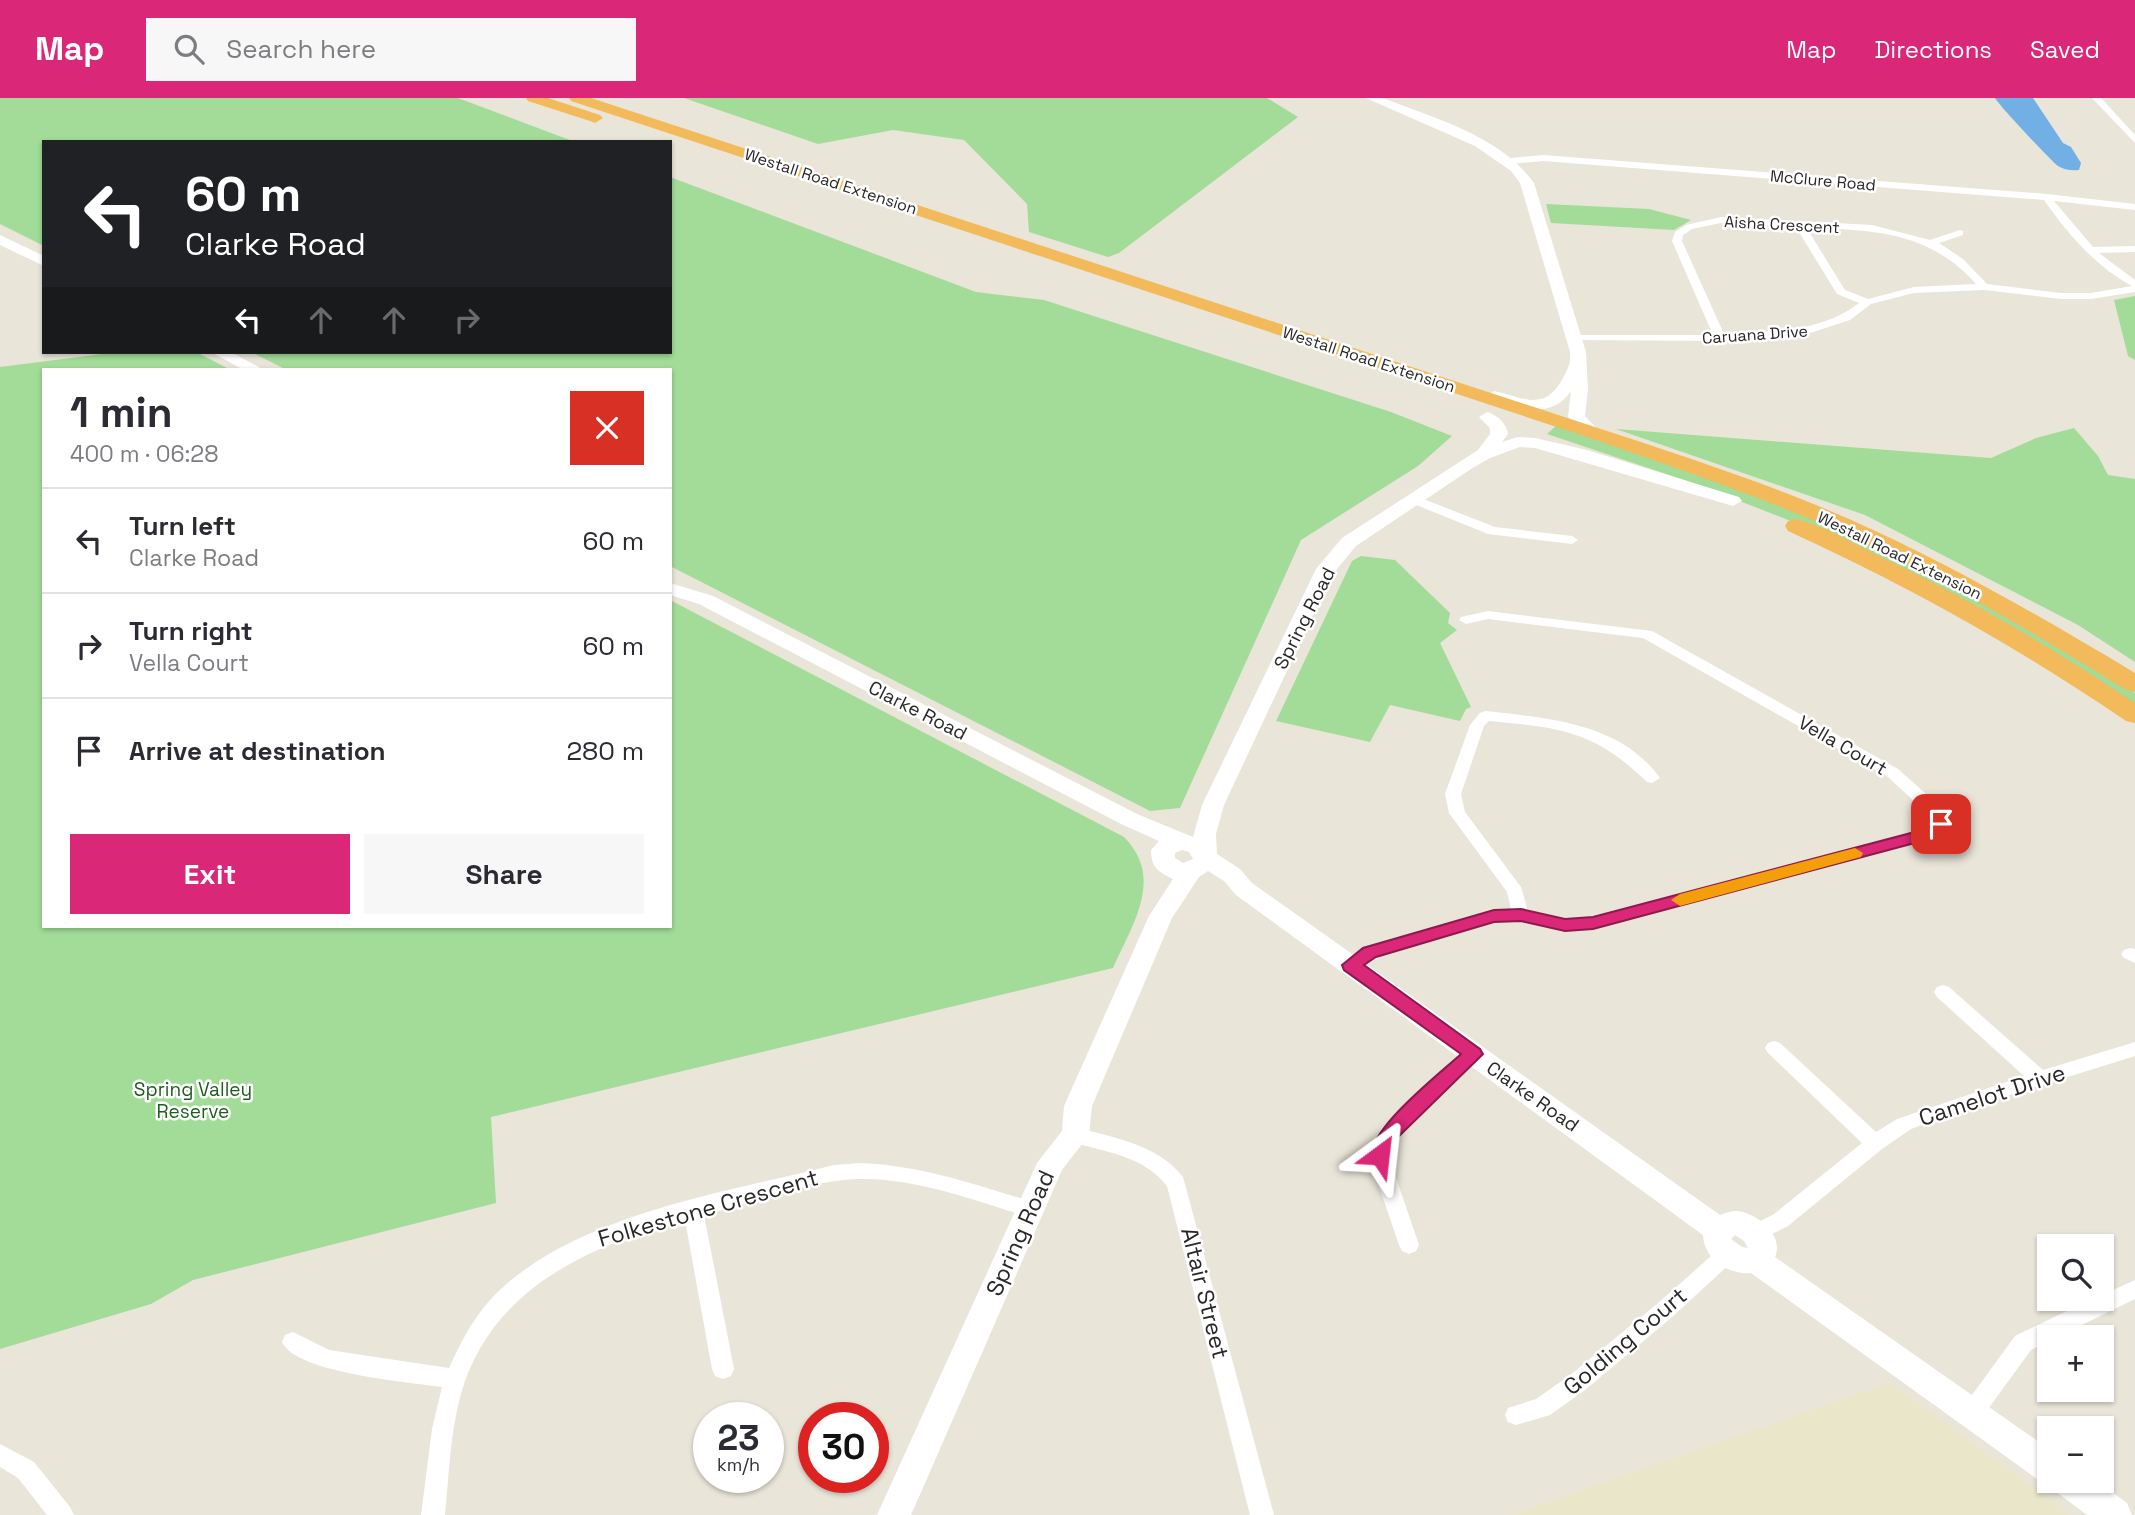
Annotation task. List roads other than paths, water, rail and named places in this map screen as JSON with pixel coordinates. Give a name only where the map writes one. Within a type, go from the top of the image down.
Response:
[{"type":"highway","name":"Westall Road Extension","points":[[533,98],[663,140]]},
{"type":"highway","name":"Westall Road Extension","points":[[576,98],[1685,463],[1840,524],[1944,573],[2135,684]]},
{"type":"highway","name":"Westall Road Extension","points":[[672,143],[1733,501],[1834,543],[1951,602],[2032,648],[2135,715]]},
{"type":"highway","points":[[2027,619],[2092,648],[2135,672]]},
{"type":"main road","points":[[1372,98],[1475,141],[1510,161],[1527,183],[1574,337],[1579,363],[1577,417],[1591,432]]},
{"type":"main road","points":[[0,239],[42,261]]},
{"type":"main road","points":[[223,354],[252,368]]},
{"type":"main road","points":[[1413,373],[1514,401],[1545,405],[1562,397],[1579,363]]},
{"type":"main road","points":[[1484,454],[1499,434],[1498,426],[1487,417]]},
{"type":"main road","name":"Spring Road","points":[[894,1515],[1051,1163],[1075,1135],[1078,1106],[1161,916],[1198,864],[1213,805],[1324,573],[1349,542],[1484,454],[1525,442],[1581,454],[1733,501]]},
{"type":"main road","name":"Clarke Road","points":[[672,579],[689,584],[706,600]]},
{"type":"main road","name":"Clarke Road","points":[[672,590],[706,600],[1129,820],[1171,851],[1196,846],[1198,864],[1244,889],[2037,1459]]},
{"type":"main road","name":"Spring Road","points":[[1161,916],[1171,851],[1213,805]]},
{"type":"main road","points":[[2085,1493],[2115,1515]]},
{"type":"street","points":[[2096,98],[2135,140]]},
{"type":"street","name":"McClure Road","points":[[1510,161],[1543,158],[2047,197],[2135,207]]},
{"type":"street","points":[[2047,197],[2058,215],[2102,263],[2135,286]]},
{"type":"street","name":"Aisha Crescent","points":[[1720,338],[1677,241],[1678,234],[1695,225],[1721,220],[1872,228],[1933,242],[1967,266],[1984,287]]},
{"type":"street","points":[[1799,224],[1841,292],[1867,302]]},
{"type":"street","points":[[1933,242],[1960,233]]},
{"type":"street","points":[[2091,250],[2135,249]]},
{"type":"street","name":"Caruana Drive","points":[[1574,337],[1720,338],[1804,332],[1846,318],[1867,302],[1914,290],[1984,287],[2062,296],[2091,296],[2135,286]]},
{"type":"street","points":[[1413,499],[1493,531],[1572,540]]},
{"type":"street","name":"Vella Court","points":[[1351,965],[1370,953],[1396,943],[1494,916],[1521,915],[1565,925],[1593,923],[1931,833],[1941,824],[1936,812],[1893,773],[1647,634],[1488,615],[1466,620]]},
{"type":"street","points":[[1521,915],[1515,891],[1457,813],[1453,794],[1477,725],[1485,716],[1570,726],[1597,734],[1634,759],[1652,778]]},
{"type":"street","points":[[1943,992],[2040,1079]]},
{"type":"street","points":[[1774,1048],[1875,1143]]},
{"type":"street","name":"Camelot Drive","points":[[1739,1245],[1781,1220],[1875,1143],[1904,1125],[1930,1113],[2135,1049]]},
{"type":"street","points":[[1409,1245],[1380,1160],[1382,1145],[1389,1133],[1474,1054]]},
{"type":"street","name":"Altair Street","points":[[1075,1135],[1149,1157],[1164,1168],[1176,1183],[1262,1515]]},
{"type":"street","name":"Folkestone Crescent","points":[[433,1515],[439,1462],[455,1380],[471,1346],[514,1290],[536,1271],[589,1241],[693,1209],[834,1173],[875,1170],[912,1174],[1030,1209]]},
{"type":"street","points":[[693,1209],[723,1369]]},
{"type":"street","name":"Golding Court","points":[[1516,1415],[1542,1408],[1577,1383],[1739,1245]]},
{"type":"street","points":[[1972,1413],[2023,1343],[2135,1289]]},
{"type":"street","points":[[293,1342],[326,1359],[455,1380]]},
{"type":"street","points":[[0,1455],[26,1470],[62,1515]]},
{"type":"water","points":[[1995,98],[2033,98],[2063,143],[2071,147],[2081,163],[2079,170],[2058,166]]},
{"type":"park label","name":"Spring Valley Reserve","points":[[193,1100]]}]
